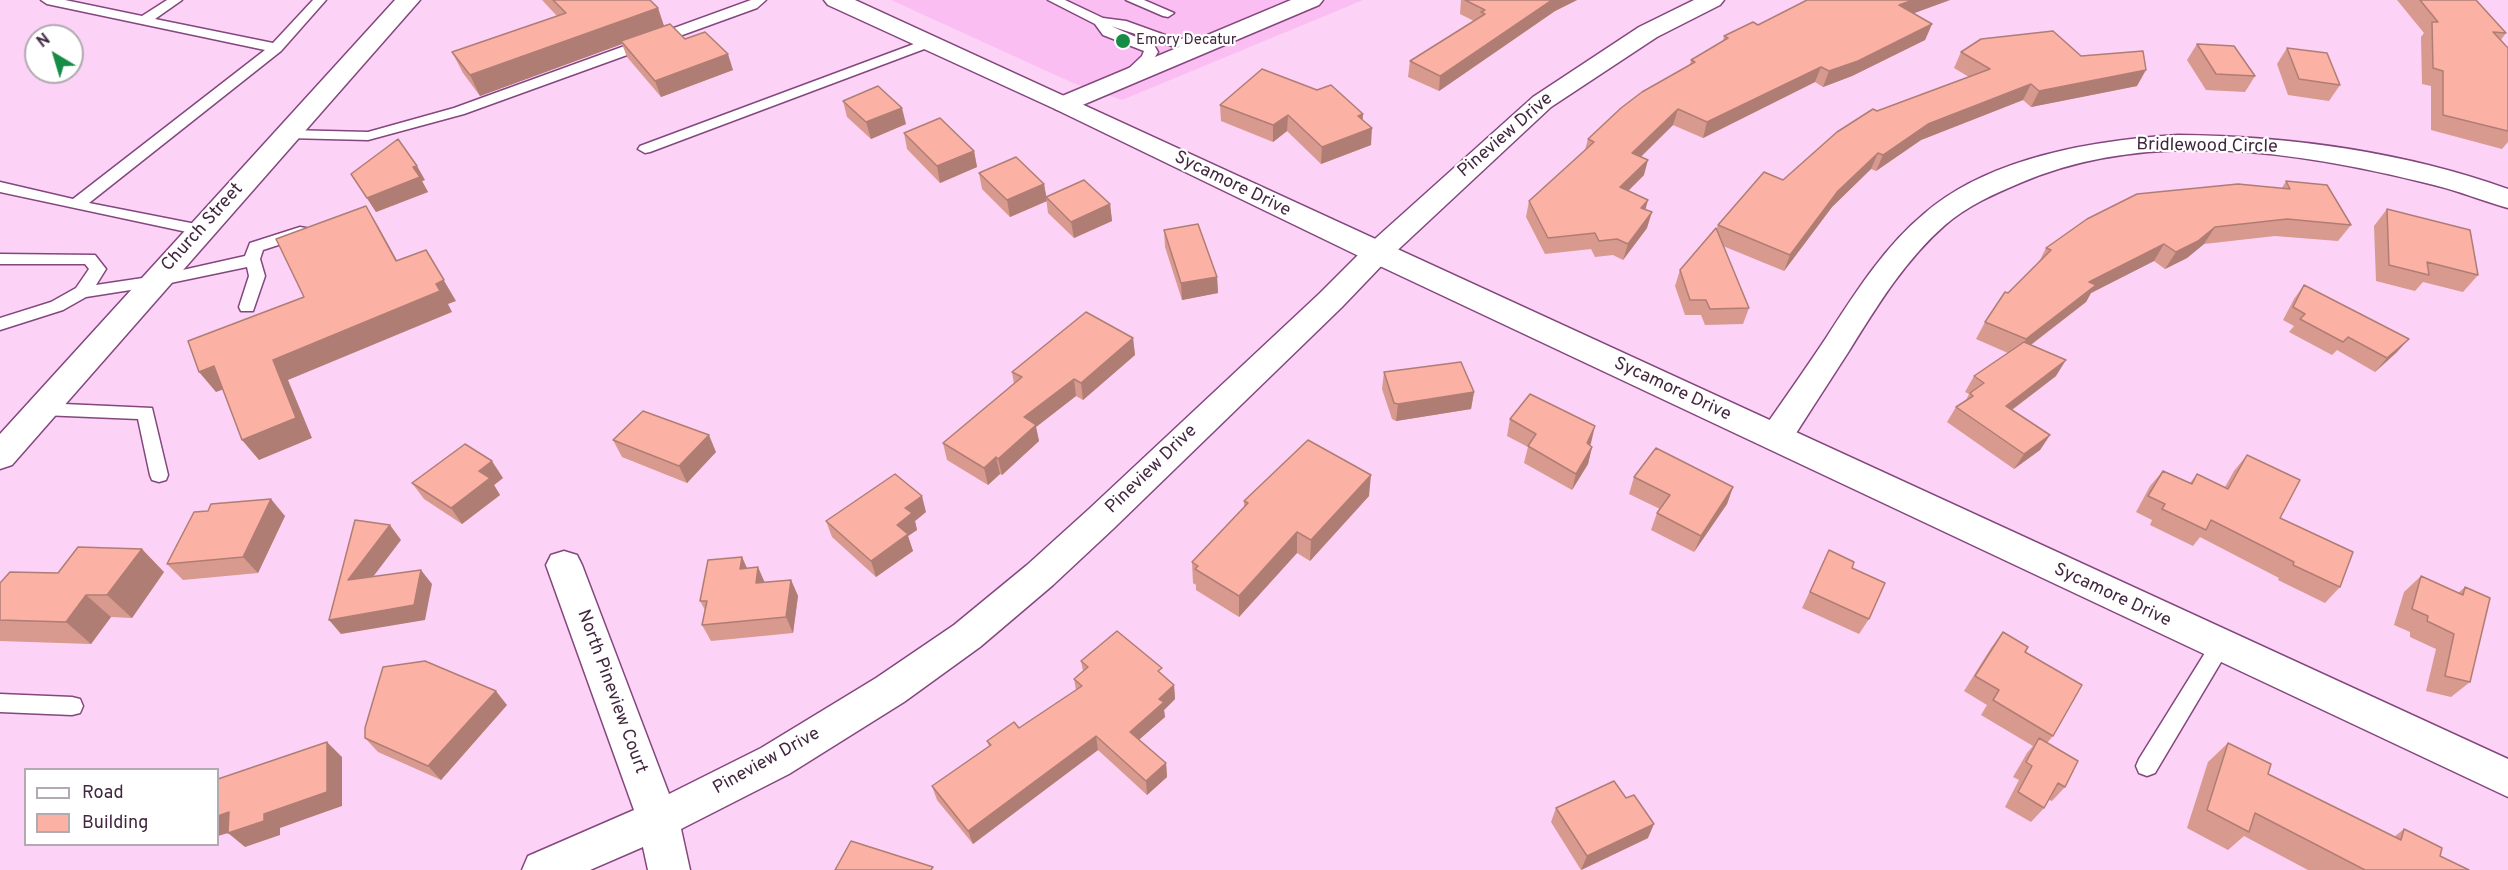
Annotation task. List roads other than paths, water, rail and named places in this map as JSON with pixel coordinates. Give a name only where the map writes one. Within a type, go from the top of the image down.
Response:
[{"type":"street","name":"Church Street","points":[[0,456],[408,0]]},
{"type":"street","name":"Sycamore Drive","points":[[836,0],[1064,104],[1377,254],[1776,437],[2508,779]]},
{"type":"street","points":[[1064,104],[1311,0]]},
{"type":"street","name":"Pineview Drive","points":[[543,870],[658,820],[775,761],[890,690],[967,636],[1040,575],[1101,519],[1377,254],[1542,102],[1648,32],[1712,0]]},
{"type":"street","name":"Bridlewood Circle","points":[[1776,437],[1879,280],[1910,244],[1937,218],[1969,196],[2017,171],[2057,159],[2119,146],[2162,143],[2253,146],[2339,156],[2412,171],[2508,199]]},
{"type":"street","name":"North Pineview Court","points":[[564,565],[658,820],[669,870]]},
{"type":"lane","points":[[47,0],[276,48]]},
{"type":"lane","points":[[144,20],[176,0]]},
{"type":"lane","points":[[76,205],[276,48],[320,0]]},
{"type":"lane","points":[[287,134],[368,136],[459,111],[686,31],[760,0]]},
{"type":"lane","points":[[1054,0],[1100,21],[1121,24],[1175,44],[1214,41]]},
{"type":"lane","points":[[1132,0],[1167,13]]},
{"type":"lane","points":[[1100,21],[1108,32],[1149,48],[1151,52],[1148,58],[1127,77]]},
{"type":"lane","points":[[645,149],[841,69],[930,42]]},
{"type":"lane","points":[[0,187],[201,230]]},
{"type":"lane","points":[[247,307],[256,276],[252,261],[256,247],[316,227]]},
{"type":"lane","points":[[0,259],[89,259],[98,269],[82,292]]},
{"type":"lane","points":[[0,324],[57,306],[82,292],[156,281],[252,261]]},
{"type":"lane","points":[[42,409],[146,413],[159,475]]},
{"type":"lane","points":[[2147,766],[2220,646]]},
{"type":"lane","points":[[0,703],[72,706]]},
{"type":"place","name":"Emory Decatur","points":[[1123,41]]}]
